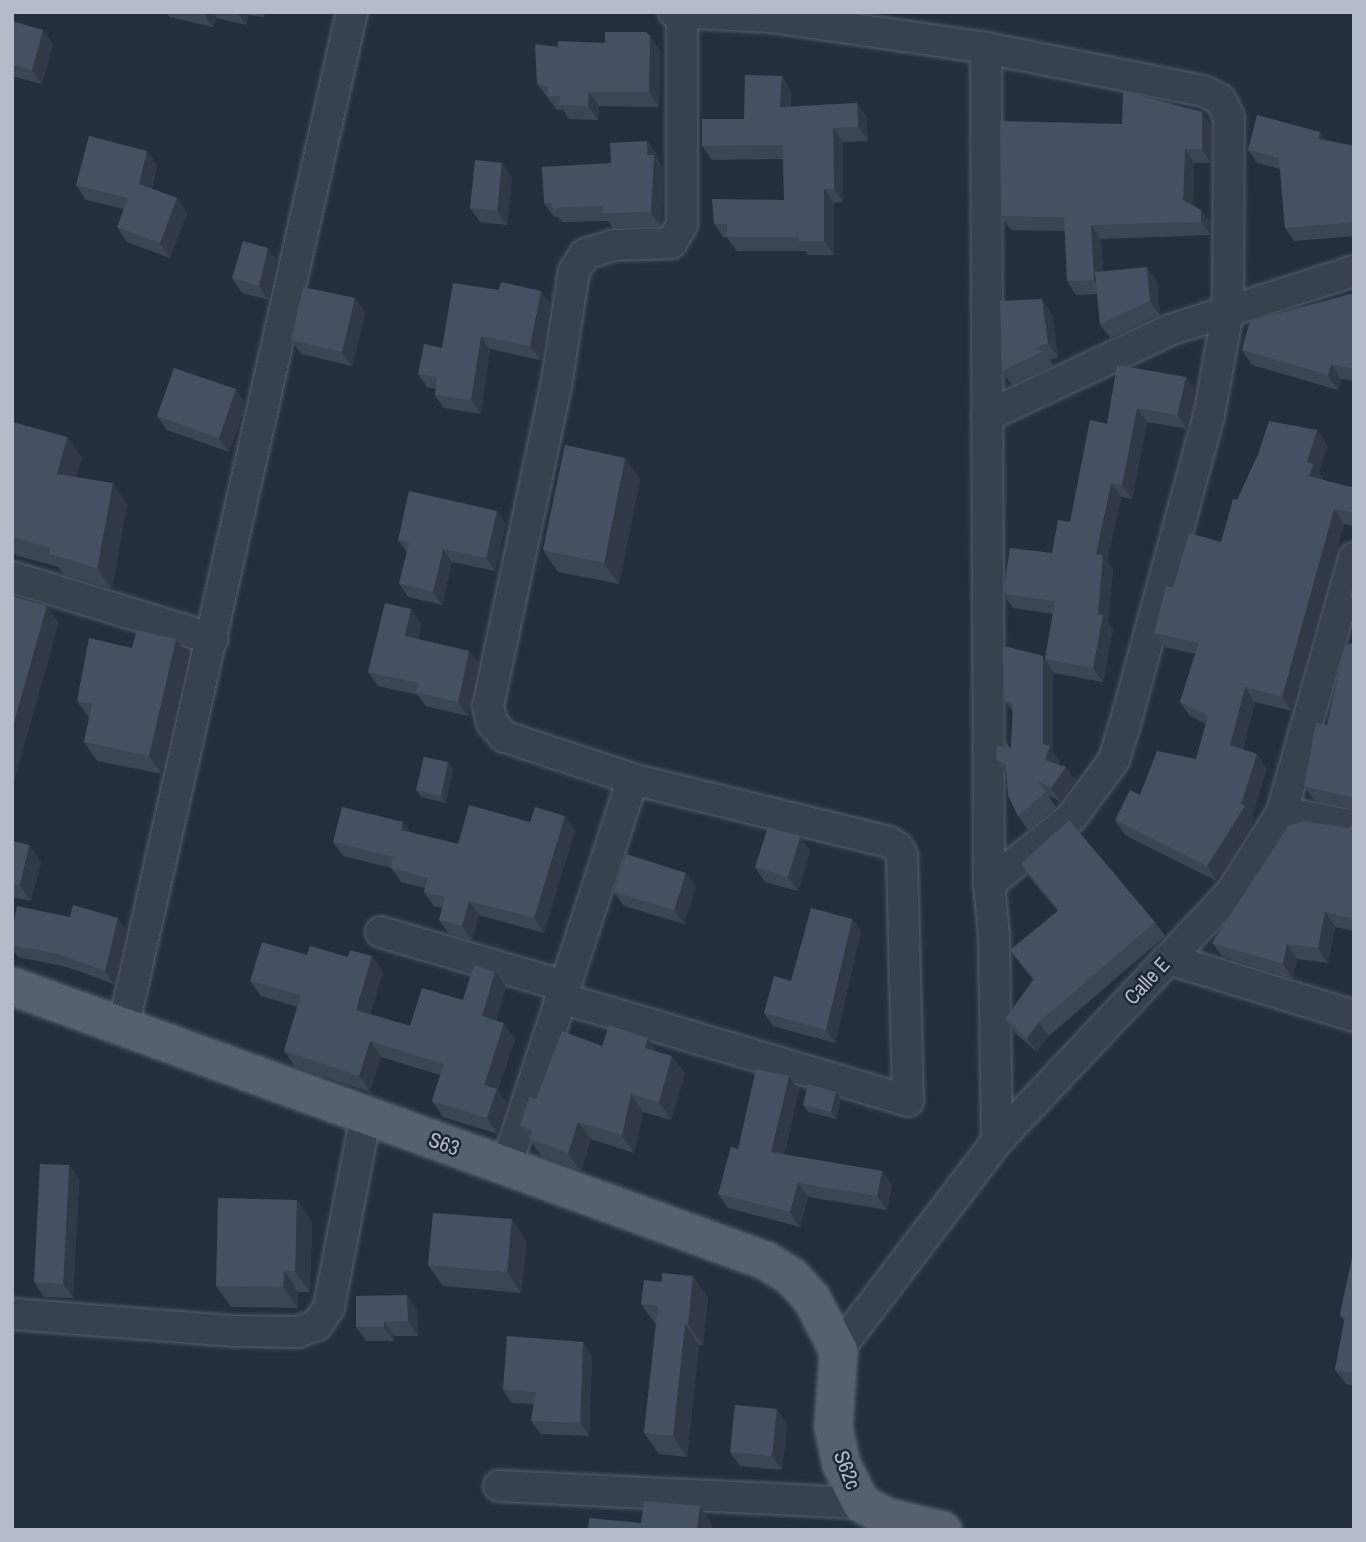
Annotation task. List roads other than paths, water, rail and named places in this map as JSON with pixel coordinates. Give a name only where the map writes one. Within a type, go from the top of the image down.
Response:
[{"type":"main road","name":"S63","points":[[12,986],[765,1261],[791,1276],[811,1298],[838,1350]]},
{"type":"main road","name":"S62c","points":[[838,1350],[833,1427],[841,1464],[861,1503],[923,1528]]},
{"type":"street","points":[[123,1028],[213,639],[352,12]]},
{"type":"street","points":[[674,12],[771,16],[986,48],[1204,92],[1221,100],[1229,117],[1228,311],[1209,415],[1114,760],[1071,818],[989,884]]},
{"type":"street","points":[[381,932],[908,1101],[902,855],[898,848],[889,842],[634,779],[505,737],[492,723],[488,706],[556,387],[574,271],[585,254],[614,245],[671,243],[682,225],[682,12]]},
{"type":"street","points":[[986,48],[989,884],[994,935],[997,1141]]},
{"type":"street","points":[[987,416],[1170,330],[1354,271]]},
{"type":"street","name":"Calle E","points":[[838,1350],[997,1141],[1230,894],[1282,812],[1346,620],[1354,558]]},
{"type":"street","points":[[12,577],[213,639]]},
{"type":"street","points":[[506,1167],[634,779]]},
{"type":"street","points":[[1282,812],[1354,826]]},
{"type":"street","points":[[1168,959],[1354,1016]]},
{"type":"street","points":[[12,1314],[234,1331],[298,1332],[317,1325],[329,1307],[366,1115]]},
{"type":"street","points":[[499,1486],[861,1503]]}]
